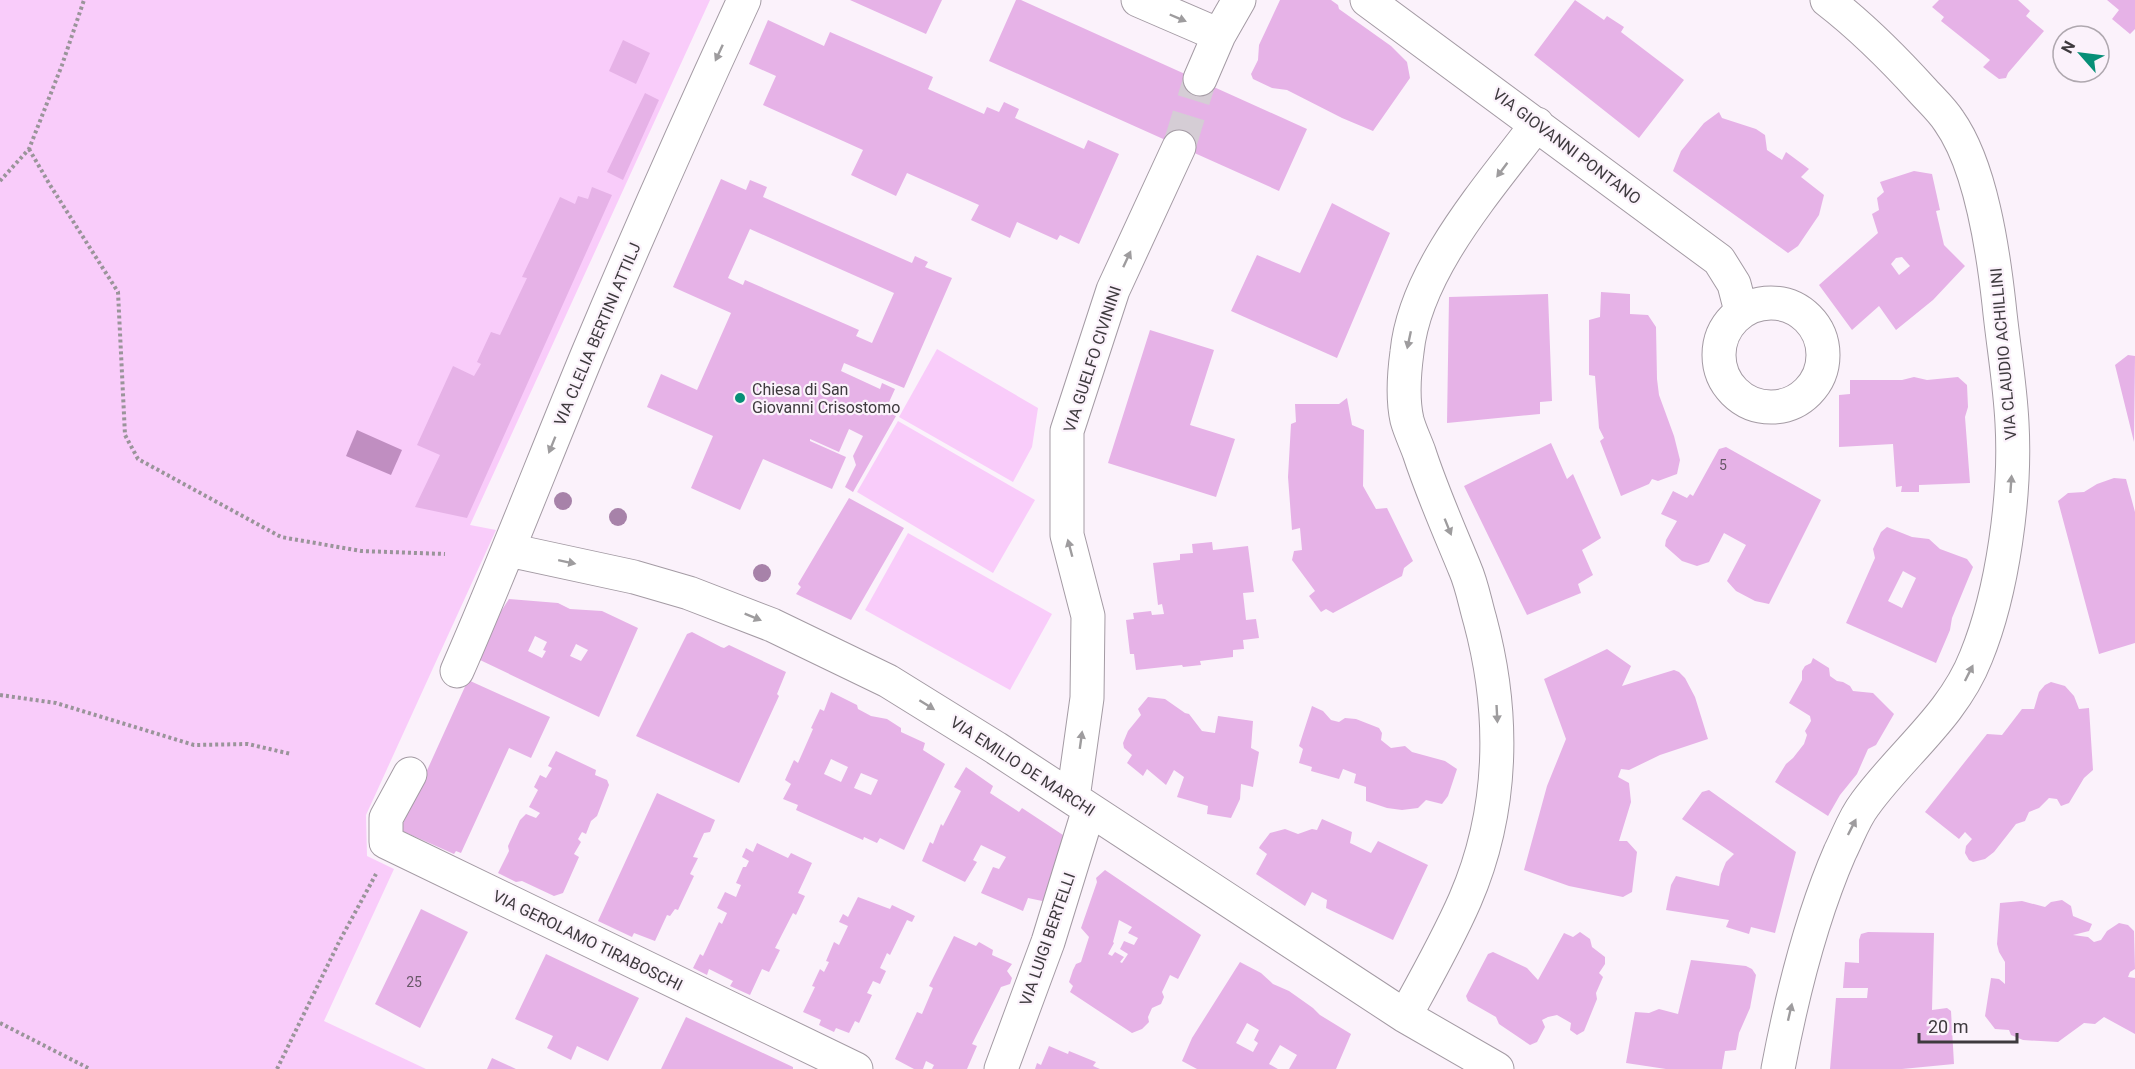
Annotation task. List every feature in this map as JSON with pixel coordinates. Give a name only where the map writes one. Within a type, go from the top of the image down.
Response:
[{"type":"street","name":"VIA CLELIA BERTINI ATTILJ","points":[[457,671],[509,550],[588,353],[684,130],[744,0]]},
{"type":"street","points":[[1138,0],[1219,35]]},
{"type":"street","points":[[1200,79],[1219,35],[1239,0]]},
{"type":"street","name":"VIA GIOVANNI PONTANO","points":[[1367,0],[1719,260],[1734,284],[1741,311]]},
{"type":"street","name":"VIA CLAUDIO ACHILLINI","points":[[1778,1069],[1811,928],[1826,885],[1850,830],[1863,806],[1934,725],[1960,691],[1976,660],[1992,608],[2007,533],[2012,478],[2012,423],[1995,263],[1983,207],[1961,141],[1949,121],[1899,64],[1859,24],[1827,0]]},
{"type":"street","points":[[1406,1016],[1466,899],[1492,815],[1497,766],[1497,717],[1493,677],[1467,574],[1407,420],[1404,394],[1407,351],[1414,317],[1445,251],[1537,124]]},
{"type":"street","name":"VIA GUELFO CIVININI","points":[[1081,803],[1087,698],[1088,616],[1067,535],[1067,431],[1113,290],[1179,147]]},
{"type":"street","name":"VIA EMILIO DE MARCHI","points":[[509,550],[665,585],[772,625],[903,690],[1081,803],[1406,1016],[1497,1069]]},
{"type":"street","points":[[392,845],[386,842],[386,818],[410,774]]},
{"type":"street","name":"VIA LUIGI BERTELLI","points":[[1001,1069],[1048,942],[1081,803]]},
{"type":"street","name":"VIA GEROLAMO TIRABOSCHI","points":[[392,845],[856,1069]]},
{"type":"path","points":[[0,181],[29,149],[62,65],[84,0]]},
{"type":"path","points":[[29,149],[118,292],[125,435],[138,459],[281,537],[361,551],[445,554]]},
{"type":"path","points":[[0,695],[56,703],[194,745],[248,744],[291,754]]},
{"type":"path","points":[[277,1069],[339,942],[392,845]]},
{"type":"path","points":[[0,1023],[90,1069]]},
{"type":"shaded area","points":[[0,0],[710,0],[470,525],[496,530],[366,815],[367,856],[394,869],[324,1021],[426,1069],[0,1069]]},
{"type":"shaded area","points":[[937,349],[1038,408],[1032,447],[1013,482],[899,417]]},
{"type":"shaded area","points":[[898,421],[1035,500],[993,573],[857,492]]},
{"type":"shaded area","points":[[357,430],[402,450],[391,475],[346,456]]},
{"type":"shaded area","points":[[908,533],[1052,614],[1010,690],[865,610]]},
{"type":"building","points":[[850,0],[942,0],[926,34]]},
{"type":"building","points":[[1016,0],[1021,0],[1307,129],[1279,191],[989,61]]},
{"type":"building","points":[[1280,0],[1331,0],[1338,5],[1339,9],[1391,46],[1407,62],[1410,78],[1373,131],[1287,90],[1272,88],[1253,79],[1251,74],[1258,60],[1259,45]]},
{"type":"building","points":[[1575,0],[1604,20],[1607,16],[1624,27],[1621,32],[1684,80],[1639,138],[1534,55]]},
{"type":"building","points":[[1939,0],[2018,0],[2030,11],[2026,16],[2044,31],[2006,78],[1999,79],[1983,67],[1990,60],[1941,21],[1944,17],[1932,7]]},
{"type":"building","points":[[2107,0],[2135,0],[2135,29],[2130,34],[2112,19],[2119,10]]},
{"type":"building","points":[[768,20],[824,46],[830,32],[933,77],[928,89],[984,114],[987,107],[999,112],[1004,102],[1019,109],[1015,118],[1084,149],[1088,140],[1119,154],[1079,244],[1060,235],[1057,240],[1017,222],[1010,238],[971,220],[979,205],[907,173],[896,196],[851,175],[863,150],[763,105],[776,76],[749,64]]},
{"type":"building","points":[[623,40],[650,53],[636,84],[609,71]]},
{"type":"building","points":[[645,93],[659,100],[623,180],[607,172]]},
{"type":"building","points":[[1719,112],[1722,118],[1756,129],[1765,135],[1767,150],[1782,160],[1786,152],[1809,169],[1801,177],[1824,195],[1819,215],[1798,246],[1788,253],[1673,171],[1681,151],[1704,123]]},
{"type":"building","points":[[1914,171],[1932,174],[1940,210],[1936,211],[1944,245],[1965,266],[1933,300],[1896,330],[1879,306],[1852,330],[1819,285],[1878,233],[1872,214],[1879,210],[1877,198],[1884,192],[1880,182]],"holes":[[[1902,257],[1910,266],[1899,275],[1891,264],[1896,258]]]},
{"type":"building","points":[[721,179],[746,190],[750,180],[767,187],[763,197],[912,263],[915,256],[928,262],[925,267],[952,278],[904,388],[844,363],[841,371],[880,389],[882,383],[895,389],[885,411],[896,416],[853,492],[845,487],[856,465],[853,456],[863,436],[849,429],[839,452],[810,439],[846,457],[832,489],[763,459],[740,510],[691,488],[713,436],[647,407],[661,374],[697,390],[731,313],[673,287]],"holes":[[[750,229],[894,293],[872,343],[856,336],[859,330],[745,280],[743,285],[728,278]]]},
{"type":"building","points":[[592,187],[612,195],[467,518],[415,507],[440,455],[417,445],[453,366],[474,376],[481,364],[477,362],[491,332],[500,335],[527,278],[522,277],[560,197],[575,204],[578,196],[588,199]]},
{"type":"building","points":[[1332,203],[1390,233],[1337,358],[1231,311],[1257,255],[1300,273]]},
{"type":"building","points":[[1601,292],[1630,294],[1630,314],[1648,315],[1656,327],[1659,395],[1680,460],[1677,474],[1658,481],[1652,479],[1649,484],[1621,496],[1600,441],[1604,438],[1599,428],[1595,376],[1589,375],[1589,320],[1600,317]]},
{"type":"building","points":[[1548,294],[1552,401],[1540,402],[1540,414],[1447,423],[1449,297]]},
{"type":"building","points":[[1150,330],[1214,350],[1190,425],[1235,439],[1216,497],[1108,463]]},
{"type":"building","points":[[2128,355],[2135,356],[2134,442],[2115,365]]},
{"type":"building","points":[[1914,377],[1927,380],[1958,377],[1967,385],[1968,407],[1965,417],[1970,483],[1919,485],[1919,492],[1901,492],[1902,486],[1896,487],[1893,444],[1839,447],[1839,395],[1850,394],[1850,380],[1902,380]]},
{"type":"building","points":[[1347,398],[1352,425],[1364,430],[1363,486],[1376,509],[1387,508],[1413,561],[1404,568],[1402,576],[1333,613],[1326,609],[1321,612],[1309,596],[1315,591],[1292,560],[1294,551],[1302,550],[1300,528],[1292,530],[1288,477],[1291,424],[1296,422],[1295,404],[1339,404]]},
{"type":"building","points":[[1551,443],[1567,479],[1573,474],[1601,538],[1582,550],[1593,575],[1578,584],[1581,593],[1527,615],[1464,486]]},
{"type":"building","points":[[1726,447],[1821,500],[1769,604],[1755,601],[1736,591],[1727,581],[1746,545],[1724,533],[1709,562],[1697,566],[1682,561],[1665,546],[1677,521],[1661,514],[1673,491],[1687,498],[1690,494],[1693,496],[1719,449]]},
{"type":"building","points":[[2114,478],[2126,479],[2135,512],[2135,643],[2099,654],[2058,501],[2068,493],[2084,492]]},
{"type":"building","points":[[849,498],[904,528],[851,620],[796,594],[801,587],[798,584]]},
{"type":"building","points":[[1887,527],[1912,537],[1929,539],[1940,549],[1967,559],[1973,567],[1936,663],[1846,623],[1875,558],[1873,549],[1881,532]],"holes":[[[1903,571],[1916,578],[1902,608],[1888,601]]]},
{"type":"building","points":[[1212,542],[1213,550],[1248,546],[1254,592],[1243,593],[1246,620],[1256,619],[1259,638],[1243,640],[1244,649],[1233,650],[1233,657],[1200,661],[1201,665],[1136,670],[1134,654],[1130,654],[1126,620],[1134,619],[1133,613],[1151,611],[1152,615],[1164,614],[1162,604],[1158,605],[1153,563],[1180,560],[1180,554],[1193,553],[1192,544]]},
{"type":"building","points":[[509,599],[558,603],[570,609],[602,611],[638,628],[599,717],[480,660],[496,619]],"holes":[[[535,636],[547,642],[542,658],[528,651]],[[576,644],[588,650],[581,661],[570,656]]]},
{"type":"building","points":[[692,632],[721,647],[729,645],[786,672],[777,694],[779,696],[739,783],[636,736],[687,634]]},
{"type":"building","points":[[1607,649],[1631,666],[1622,686],[1674,670],[1679,672],[1685,678],[1695,697],[1708,739],[1660,755],[1629,770],[1621,769],[1618,777],[1629,783],[1631,802],[1619,841],[1627,841],[1637,852],[1632,892],[1623,897],[1569,886],[1524,870],[1547,786],[1566,739],[1544,679]]},
{"type":"building","points":[[1813,658],[1829,668],[1830,676],[1850,686],[1853,691],[1873,693],[1894,714],[1876,745],[1868,749],[1857,774],[1840,795],[1828,816],[1775,782],[1786,764],[1804,744],[1807,735],[1805,731],[1811,721],[1810,716],[1789,703],[1802,680],[1802,671]]},
{"type":"building","points":[[468,680],[550,717],[531,758],[509,748],[461,853],[456,851],[454,854],[400,830]]},
{"type":"building","points":[[2051,682],[2065,686],[2074,696],[2079,709],[2089,708],[2093,770],[2084,778],[2069,803],[2061,806],[2057,799],[2049,798],[2039,808],[2029,812],[2025,821],[2016,824],[1994,852],[1985,859],[1973,862],[1965,853],[1966,846],[1972,839],[1965,832],[1959,839],[1925,812],[1987,734],[2002,735],[2022,709],[2034,709],[2039,692]]},
{"type":"building","points":[[831,692],[857,705],[858,709],[871,716],[887,719],[901,728],[901,732],[925,743],[923,750],[945,764],[904,850],[880,838],[877,843],[864,837],[863,840],[796,810],[798,805],[783,799],[791,784],[785,780],[794,760],[798,763],[820,709],[824,711]],"holes":[[[831,759],[848,767],[841,782],[824,774]],[[861,773],[878,780],[871,795],[854,788]]]},
{"type":"building","points":[[1148,697],[1165,699],[1189,714],[1202,731],[1215,733],[1218,716],[1253,721],[1251,748],[1259,752],[1253,787],[1241,784],[1240,799],[1231,818],[1207,814],[1208,806],[1177,797],[1184,777],[1174,770],[1166,785],[1147,769],[1143,776],[1127,763],[1132,755],[1124,748],[1123,743],[1128,731],[1141,715],[1138,709]]},
{"type":"building","points":[[1312,706],[1323,711],[1331,720],[1339,722],[1345,718],[1356,719],[1379,728],[1382,733],[1381,740],[1391,748],[1405,746],[1412,752],[1445,761],[1457,769],[1448,796],[1442,804],[1426,800],[1418,808],[1402,810],[1387,808],[1366,801],[1366,787],[1354,783],[1356,774],[1343,769],[1339,779],[1311,771],[1312,767],[1299,763],[1303,749],[1299,746]]},
{"type":"building","points":[[556,751],[596,770],[595,775],[607,780],[609,785],[597,816],[591,821],[586,834],[582,832],[578,839],[581,842],[574,854],[579,857],[563,893],[554,896],[498,873],[520,820],[526,814],[536,818],[540,813],[529,807],[538,790],[534,787],[540,775],[546,778],[552,768],[548,766]]},
{"type":"building","points":[[966,767],[993,786],[990,793],[1019,812],[1022,808],[1063,835],[1047,902],[1028,898],[1023,911],[981,893],[993,867],[999,869],[1006,857],[981,845],[973,860],[977,862],[965,882],[922,861],[930,842],[933,844],[941,824],[943,826],[961,791],[954,787]]},
{"type":"building","points":[[1709,790],[1796,852],[1775,933],[1751,927],[1749,934],[1726,927],[1729,920],[1666,910],[1671,885],[1676,876],[1719,886],[1726,862],[1734,854],[1682,819],[1702,792]]},
{"type":"building","points":[[657,793],[715,820],[710,832],[704,833],[693,857],[698,858],[690,874],[694,876],[678,910],[675,909],[670,916],[667,915],[655,941],[634,933],[632,937],[598,921]]},
{"type":"building","points":[[1322,819],[1352,832],[1350,843],[1371,853],[1378,841],[1428,865],[1393,940],[1326,908],[1327,900],[1312,892],[1305,906],[1256,874],[1267,854],[1259,848],[1270,833],[1285,829],[1298,834],[1312,829],[1317,830]]},
{"type":"building","points":[[757,843],[788,858],[791,853],[812,863],[798,893],[805,896],[796,915],[793,913],[775,948],[780,950],[769,972],[762,969],[750,995],[730,986],[733,981],[709,969],[707,975],[693,968],[700,954],[703,956],[719,922],[722,924],[727,913],[717,908],[725,892],[736,897],[741,885],[736,883],[743,867],[746,867],[749,861],[742,857],[746,848],[753,852]]},
{"type":"building","points":[[1105,870],[1201,935],[1178,979],[1170,975],[1162,992],[1164,997],[1161,1004],[1152,1008],[1148,1017],[1149,1022],[1142,1029],[1132,1033],[1070,992],[1073,986],[1069,982],[1073,970],[1076,964],[1081,962],[1089,937],[1081,928],[1097,882],[1096,878]],"holes":[[[1119,920],[1132,927],[1128,933],[1138,938],[1134,945],[1124,941],[1120,949],[1128,954],[1122,963],[1120,962],[1124,957],[1115,952],[1112,956],[1108,954],[1114,943]]]},
{"type":"building","points":[[858,897],[890,909],[892,905],[915,916],[912,922],[907,920],[890,955],[887,953],[880,968],[886,971],[880,984],[873,981],[867,993],[872,995],[859,1023],[855,1021],[849,1033],[836,1028],[834,1032],[819,1025],[821,1020],[803,1012],[815,987],[812,986],[820,969],[824,972],[829,962],[826,961],[834,942],[839,945],[848,926],[839,922],[843,914],[848,917]]},
{"type":"building","points":[[2062,900],[2071,906],[2073,916],[2092,924],[2089,931],[2073,935],[2088,937],[2094,942],[2101,940],[2107,931],[2119,923],[2128,925],[2134,931],[2135,969],[2128,977],[2135,978],[2135,1034],[2104,1017],[2095,1024],[2084,1023],[2058,1042],[2023,1040],[2011,1035],[2009,1030],[1995,1029],[1985,1016],[1991,978],[1999,979],[2005,984],[2005,962],[1997,944],[2000,903],[2022,901],[2045,907],[2051,902]]},
{"type":"building","points":[[421,909],[468,932],[420,1028],[375,1004]]},
{"type":"building","points":[[1580,932],[1590,939],[1592,947],[1605,957],[1605,964],[1599,973],[1603,977],[1596,993],[1597,999],[1584,1031],[1577,1035],[1570,1030],[1571,1023],[1557,1015],[1548,1017],[1542,1020],[1545,1027],[1537,1042],[1530,1045],[1499,1024],[1496,1017],[1468,1001],[1466,996],[1488,954],[1493,952],[1527,968],[1538,980],[1564,933],[1573,937]]},
{"type":"building","points":[[1868,932],[1934,933],[1932,1010],[1947,1008],[1951,1011],[1954,1064],[1902,1069],[1830,1069],[1836,998],[1867,998],[1868,988],[1843,988],[1845,962],[1859,963],[1859,940],[1861,934]]},
{"type":"building","points":[[954,936],[976,946],[979,942],[993,950],[992,955],[1012,964],[1007,971],[1012,978],[1010,984],[1001,987],[972,1044],[977,1046],[967,1069],[932,1069],[934,1065],[926,1061],[923,1069],[914,1069],[895,1059],[917,1012],[922,1014],[933,988],[929,986]]},
{"type":"building","points":[[546,954],[639,998],[608,1061],[577,1046],[571,1060],[547,1048],[553,1036],[515,1019]]},
{"type":"building","points":[[1691,960],[1746,966],[1756,975],[1750,1008],[1739,1033],[1736,1050],[1725,1051],[1722,1069],[1666,1069],[1626,1063],[1635,1012],[1649,1013],[1659,1009],[1678,1014]]},
{"type":"building","points":[[1240,962],[1261,973],[1273,984],[1289,991],[1320,1015],[1351,1034],[1336,1069],[1289,1069],[1297,1055],[1280,1045],[1269,1064],[1278,1069],[1197,1069],[1182,1061],[1192,1038]],"holes":[[[1247,1023],[1259,1030],[1254,1040],[1258,1043],[1253,1052],[1236,1043]]]},
{"type":"building","points":[[686,1017],[793,1067],[793,1069],[661,1069]]},
{"type":"building","points":[[1049,1046],[1096,1062],[1093,1066],[1100,1069],[1035,1069],[1037,1063],[1041,1065]]},
{"type":"building","points":[[492,1058],[516,1069],[487,1069]]},
{"type":"tunnel","points":[[1179,147],[1200,79]]},
{"type":"place","name":"Chiesa di San Giovanni Crisostomo","points":[[740,398]]}]
